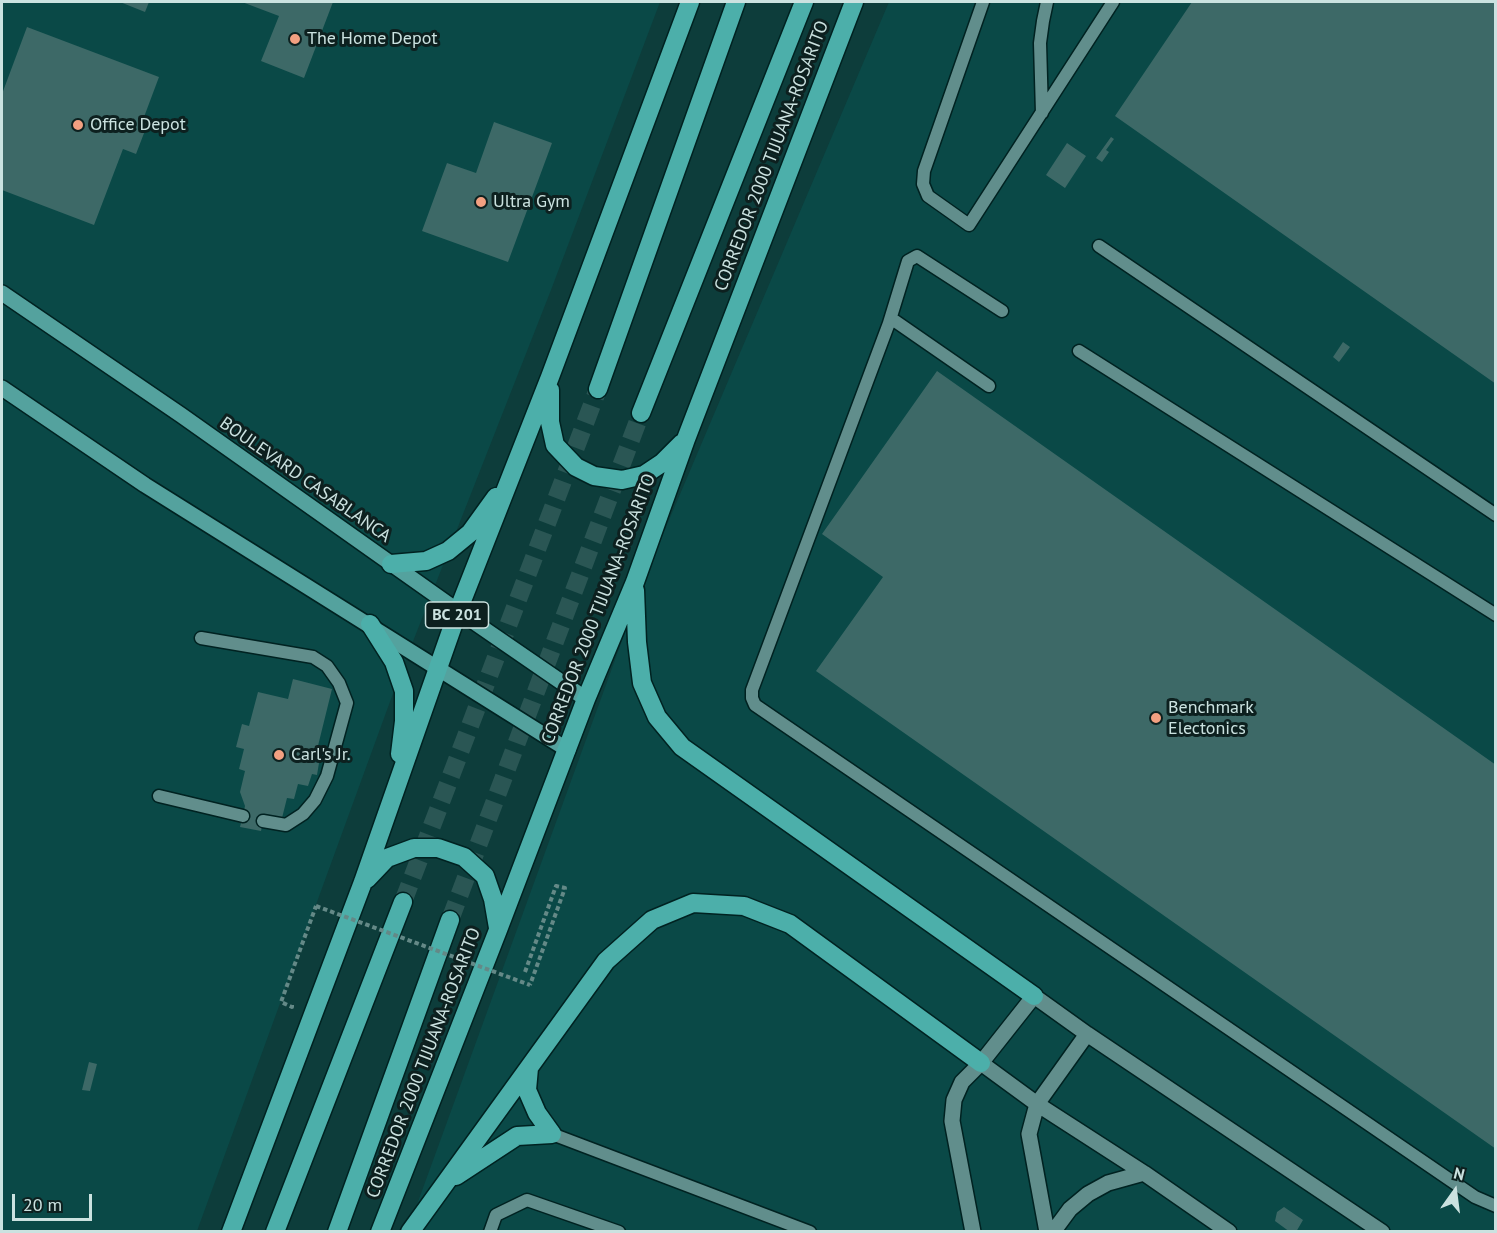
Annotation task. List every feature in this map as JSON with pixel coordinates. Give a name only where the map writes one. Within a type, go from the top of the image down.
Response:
[{"type":"highway","name":"BC 201","points":[[231,1232],[363,882],[458,611],[550,377],[690,2]]},
{"type":"highway","points":[[598,389],[735,2]]},
{"type":"highway","points":[[641,413],[804,2]]},
{"type":"highway","name":"CORREDOR 2000 TIJUANA-ROSARITO","points":[[380,1232],[586,699],[635,582],[686,439],[854,2]]},
{"type":"highway","points":[[550,377],[550,422],[555,445],[576,467],[594,476],[622,480],[644,475],[662,463],[686,439]]},
{"type":"highway","points":[[391,564],[426,561],[448,552],[470,533],[513,474]]},
{"type":"highway","points":[[635,582],[637,642],[642,683],[657,717],[682,747],[1034,996]]},
{"type":"highway","points":[[369,624],[394,662],[404,691],[404,721],[396,786]]},
{"type":"highway","points":[[363,882],[387,858],[414,848],[438,848],[464,857],[485,876],[494,899],[498,930]]},
{"type":"highway","points":[[275,1232],[403,902]]},
{"type":"highway","points":[[410,1232],[606,961],[652,920],[693,903],[744,906],[790,924],[981,1063]]},
{"type":"highway","points":[[337,1232],[450,920]]},
{"type":"highway","points":[[529,1068],[527,1090],[537,1113],[552,1134]]},
{"type":"highway","points":[[445,1184],[517,1136],[552,1134]]},
{"type":"main road","name":"BOULEVARD CASABLANCA","points":[[2,293],[181,415],[586,699]]},
{"type":"main road","points":[[2,388],[145,485],[567,750]]},
{"type":"main road","points":[[973,1232],[952,1120],[954,1100],[962,1082],[981,1063],[1034,996],[1382,1232]]},
{"type":"main road","points":[[1047,1232],[1029,1134],[1037,1104],[1087,1034]]},
{"type":"main road","points":[[981,1063],[1037,1104],[1144,1173],[1229,1232]]},
{"type":"main road","points":[[1053,1232],[1070,1209],[1088,1194],[1108,1183],[1144,1173]]},
{"type":"lane","points":[[983,2],[924,171],[923,184],[928,196],[969,225],[1113,2]]},
{"type":"lane","points":[[1042,114],[1040,43],[1047,2]]},
{"type":"lane","points":[[1099,246],[1496,515]]},
{"type":"lane","points":[[1002,311],[917,256],[908,261],[889,323],[752,690],[755,705],[1475,1197],[1496,1206]]},
{"type":"lane","points":[[889,323],[895,321],[989,386]]},
{"type":"lane","points":[[1079,351],[1496,615]]},
{"type":"lane","points":[[201,638],[313,657],[327,666],[339,683],[347,703],[327,776],[315,800],[303,814],[286,825],[263,821]]},
{"type":"lane","points":[[159,796],[243,816]]},
{"type":"lane","points":[[552,1134],[810,1232]]},
{"type":"lane","points":[[490,1232],[496,1215],[527,1200],[619,1232]]},
{"type":"path","points":[[295,997],[292,1007],[281,1002],[316,906],[530,984],[565,888],[556,886],[525,972]]},
{"type":"path","points":[[326,913],[330,902]]},
{"type":"shaded area","points":[[2,2],[660,2],[551,290],[399,677],[197,1231],[2,1232]]},
{"type":"shaded area","points":[[889,2],[1495,2],[1495,1231],[407,1232],[647,572]]},
{"type":"building","points":[[120,2],[149,2],[145,12]]},
{"type":"building","name":"The Home Depot","points":[[242,2],[333,2],[304,78],[261,61],[279,16]]},
{"type":"building","points":[[1192,2],[1496,2],[1496,384],[1115,116]]},
{"type":"building","name":"Office Depot","points":[[27,27],[159,77],[144,117],[156,122],[152,131],[146,128],[136,154],[123,149],[94,225],[2,190],[2,94]]},
{"type":"building","name":"Ultra Gym","points":[[494,122],[552,143],[508,262],[422,231],[447,163],[476,173]]},
{"type":"building","points":[[1111,137],[1114,139],[1106,150],[1109,152],[1102,162],[1096,158]]},
{"type":"building","points":[[1067,143],[1086,156],[1065,188],[1046,175]]},
{"type":"building","points":[[1343,342],[1350,347],[1339,362],[1333,357]]},
{"type":"building","name":"Benchmark Electonics","points":[[937,371],[1496,765],[1496,1149],[816,671],[883,577],[822,534]]},
{"type":"building","name":"Carl's Jr.","points":[[293,679],[332,689],[314,762],[319,763],[317,775],[312,774],[308,786],[298,784],[294,799],[287,798],[282,818],[265,814],[261,831],[240,827],[245,806],[240,792],[245,771],[239,769],[244,749],[236,747],[242,724],[249,726],[258,692],[288,699]]},
{"type":"building","points":[[89,1062],[97,1064],[90,1091],[82,1090]]},
{"type":"building","points":[[1284,1207],[1303,1220],[1296,1232],[1290,1232],[1275,1221],[1277,1212]]},
{"type":"tunnel","points":[[403,902],[598,389]]},
{"type":"tunnel","points":[[450,920],[641,413]]},
{"type":"place","name":"The Home Depot","points":[[295,39]]},
{"type":"place","name":"Office Depot","points":[[78,125]]},
{"type":"place","name":"Ultra Gym","points":[[481,202]]},
{"type":"place","name":"Benchmark Electonics","points":[[1156,718]]},
{"type":"place","name":"Carl's Jr.","points":[[279,755]]}]
